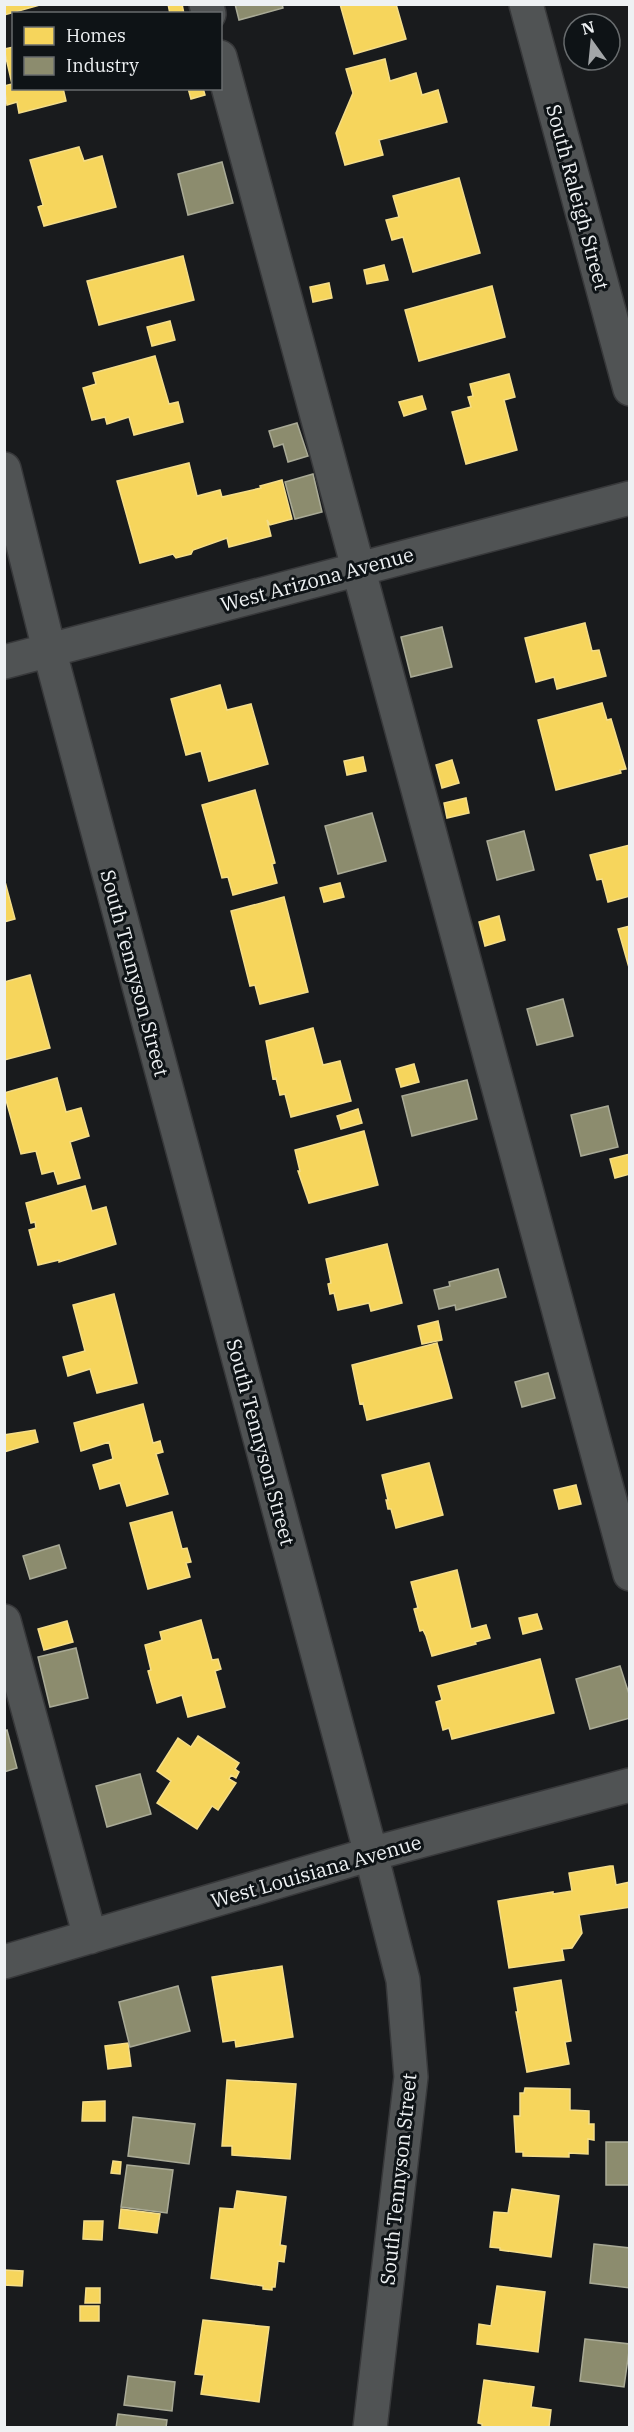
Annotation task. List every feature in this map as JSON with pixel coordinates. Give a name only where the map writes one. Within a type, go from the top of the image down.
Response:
[{"type":"street","name":"South Raleigh Street","points":[[526,4],[630,389]]},
{"type":"street","points":[[222,64],[360,568],[630,1574]]},
{"type":"street","name":"South Tennyson Street","points":[[4,469],[49,650],[403,1980],[411,2076],[370,2427]]},
{"type":"street","name":"West Arizona Avenue","points":[[4,662],[630,498]]},
{"type":"street","points":[[4,1621],[90,1937]]},
{"type":"street","name":"West Louisiana Avenue","points":[[4,1962],[371,1854],[630,1785]]},
{"type":"building: Homes","points":[[4,4],[40,4],[40,5],[4,15]]},
{"type":"building: Homes","points":[[168,4],[182,4],[184,12],[170,12]]},
{"type":"building: Homes","points":[[340,4],[396,4],[406,39],[354,54]]},
{"type":"building: Homes","points":[[12,47],[12,84],[4,49]]},
{"type":"building: Homes","points":[[385,59],[390,81],[416,73],[422,95],[438,90],[447,122],[379,140],[383,155],[345,165],[336,133],[353,93],[346,69]]},
{"type":"building: Homes","points":[[12,84],[12,90],[63,90],[66,101],[19,113],[17,102],[7,105],[4,86]]},
{"type":"building: Homes","points":[[189,90],[204,90],[205,95],[191,99]]},
{"type":"building: Homes","points":[[79,147],[84,161],[102,156],[116,207],[44,226],[38,207],[43,205],[30,160]]},
{"type":"building: Homes","points":[[459,178],[480,253],[413,272],[403,237],[392,240],[386,220],[399,217],[393,196]]},
{"type":"building: Homes","points":[[183,256],[194,300],[99,325],[87,281]]},
{"type":"building: Homes","points":[[384,265],[388,280],[367,284],[364,270]]},
{"type":"building: Homes","points":[[329,283],[332,298],[313,302],[310,287]]},
{"type":"building: Homes","points":[[492,286],[505,337],[419,361],[405,310]]},
{"type":"building: Homes","points":[[170,321],[175,340],[152,346],[147,327]]},
{"type":"building: Homes","points":[[155,356],[169,404],[178,402],[183,422],[134,435],[129,417],[107,424],[105,417],[92,420],[83,388],[96,384],[93,373]]},
{"type":"building: Homes","points":[[509,374],[515,397],[504,400],[517,450],[466,464],[452,412],[471,407],[468,397],[473,396],[470,384]]},
{"type":"building: Homes","points":[[422,396],[426,409],[404,416],[399,402]]},
{"type":"building: Homes","points":[[189,463],[197,496],[220,490],[222,497],[261,488],[260,486],[282,480],[292,519],[270,525],[267,520],[271,536],[229,547],[227,538],[193,550],[191,554],[176,558],[173,554],[140,563],[117,481]]},
{"type":"building: Homes","points":[[585,623],[592,651],[599,650],[606,676],[557,689],[554,677],[536,682],[525,638]]},
{"type":"building: Homes","points":[[220,685],[227,710],[251,704],[268,764],[209,781],[201,751],[186,755],[171,699]]},
{"type":"building: Homes","points":[[602,703],[607,720],[611,719],[626,769],[620,770],[621,773],[556,790],[538,720]]},
{"type":"building: Homes","points":[[363,757],[366,771],[347,775],[344,761]]},
{"type":"building: Homes","points":[[452,760],[459,783],[442,788],[436,765]]},
{"type":"building: Homes","points":[[255,790],[275,863],[272,864],[277,883],[233,895],[228,877],[222,878],[202,805]]},
{"type":"building: Homes","points":[[466,798],[469,813],[447,818],[444,803]]},
{"type":"building: Homes","points":[[630,845],[630,896],[608,902],[602,879],[597,880],[590,855]]},
{"type":"building: Homes","points":[[4,878],[15,919],[4,922]]},
{"type":"building: Homes","points":[[340,883],[344,897],[324,902],[320,888]]},
{"type":"building: Homes","points":[[284,897],[308,992],[260,1004],[255,985],[250,986],[231,911]]},
{"type":"building: Homes","points":[[499,916],[505,940],[485,946],[479,922]]},
{"type":"building: Homes","points":[[630,926],[630,971],[618,929]]},
{"type":"building: Homes","points":[[30,975],[50,1048],[4,1060],[4,982]]},
{"type":"building: Homes","points":[[313,1028],[323,1065],[340,1061],[351,1101],[291,1117],[285,1094],[280,1095],[276,1078],[273,1079],[266,1041]]},
{"type":"building: Homes","points":[[414,1064],[419,1082],[401,1087],[396,1069]]},
{"type":"building: Homes","points":[[57,1078],[66,1112],[81,1108],[89,1136],[70,1142],[80,1178],[58,1184],[54,1171],[42,1174],[36,1151],[21,1154],[4,1093]]},
{"type":"building: Homes","points":[[358,1109],[362,1123],[341,1129],[337,1116]]},
{"type":"building: Homes","points":[[364,1131],[378,1185],[309,1203],[298,1171],[300,1171],[295,1150]]},
{"type":"building: Homes","points":[[630,1154],[630,1174],[615,1178],[610,1159]]},
{"type":"building: Homes","points":[[85,1186],[92,1211],[106,1207],[116,1244],[59,1262],[59,1260],[38,1265],[29,1230],[36,1228],[35,1222],[31,1223],[26,1203]]},
{"type":"building: Homes","points":[[387,1244],[402,1303],[371,1311],[369,1303],[338,1310],[334,1293],[330,1294],[328,1284],[331,1283],[326,1259]]},
{"type":"building: Homes","points":[[114,1294],[137,1383],[97,1393],[90,1369],[68,1376],[63,1357],[85,1351],[73,1305]]},
{"type":"building: Homes","points":[[438,1321],[442,1340],[422,1344],[418,1326]]},
{"type":"building: Homes","points":[[437,1343],[452,1398],[367,1420],[363,1403],[360,1404],[352,1365]]},
{"type":"building: Homes","points":[[143,1404],[153,1443],[160,1441],[163,1452],[156,1454],[168,1494],[127,1506],[120,1483],[100,1489],[93,1465],[113,1459],[109,1442],[81,1451],[74,1423]]},
{"type":"building: Homes","points":[[35,1430],[38,1442],[4,1452],[4,1435]]},
{"type":"building: Homes","points":[[429,1463],[443,1515],[396,1528],[391,1509],[388,1509],[382,1475]]},
{"type":"building: Homes","points":[[576,1485],[581,1504],[559,1509],[554,1490]]},
{"type":"building: Homes","points":[[172,1512],[182,1549],[187,1548],[191,1562],[186,1563],[190,1577],[148,1589],[130,1523]]},
{"type":"building: Homes","points":[[457,1570],[471,1629],[486,1625],[490,1638],[432,1656],[426,1636],[423,1630],[420,1631],[414,1609],[418,1608],[411,1582]]},
{"type":"building: Homes","points":[[537,1614],[542,1629],[523,1634],[519,1618]]},
{"type":"building: Homes","points":[[201,1620],[212,1660],[218,1659],[221,1669],[215,1671],[225,1707],[188,1717],[182,1695],[157,1703],[148,1671],[151,1670],[145,1645],[162,1640],[160,1632]]},
{"type":"building: Homes","points":[[67,1621],[73,1642],[44,1650],[38,1629]]},
{"type":"building: Homes","points":[[540,1659],[554,1713],[452,1739],[449,1728],[443,1730],[436,1702],[442,1700],[438,1686]]},
{"type":"building: Homes","points":[[198,1736],[239,1763],[235,1769],[239,1772],[236,1778],[231,1775],[229,1779],[236,1783],[218,1810],[212,1806],[197,1829],[157,1803],[171,1781],[157,1771],[178,1738],[191,1747]]},
{"type":"building: Homes","points":[[613,1866],[616,1885],[630,1882],[630,1907],[579,1915],[582,1933],[572,1948],[562,1949],[564,1960],[509,1968],[498,1901],[572,1891],[569,1873]]},
{"type":"building: Homes","points":[[282,1966],[293,2037],[236,2047],[235,2040],[223,2042],[212,1977]]},
{"type":"building: Homes","points":[[561,1980],[571,2041],[565,2042],[569,2064],[527,2072],[514,1988]]},
{"type":"building: Homes","points":[[128,2043],[131,2066],[108,2069],[105,2046]]},
{"type":"building: Homes","points":[[227,2080],[296,2084],[290,2159],[232,2155],[232,2146],[222,2146]]},
{"type":"building: Homes","points":[[525,2088],[570,2089],[570,2110],[589,2111],[589,2124],[594,2124],[594,2140],[588,2139],[588,2154],[569,2153],[569,2157],[523,2156],[523,2152],[516,2152],[514,2116],[520,2116],[520,2093],[524,2093]]},
{"type":"building: Homes","points":[[105,2101],[105,2121],[82,2121],[83,2102]]},
{"type":"building: Homes","points":[[113,2161],[121,2162],[120,2174],[111,2173]]},
{"type":"building: Homes","points":[[512,2189],[559,2196],[551,2257],[490,2247],[494,2212],[508,2213]]},
{"type":"building: Homes","points":[[237,2191],[286,2197],[280,2245],[286,2246],[284,2262],[278,2261],[275,2287],[272,2287],[272,2290],[263,2289],[263,2286],[211,2278],[220,2208],[234,2209]]},
{"type":"building: Homes","points":[[121,2209],[160,2214],[157,2233],[119,2228]]},
{"type":"building: Homes","points":[[84,2221],[103,2221],[102,2240],[83,2239]]},
{"type":"building: Homes","points":[[4,2270],[23,2271],[22,2286],[4,2285]]},
{"type":"building: Homes","points":[[497,2286],[545,2292],[538,2352],[477,2344],[479,2324],[491,2326]]},
{"type":"building: Homes","points":[[86,2288],[100,2288],[100,2303],[85,2303]]},
{"type":"building: Homes","points":[[80,2306],[99,2306],[99,2321],[80,2321]]},
{"type":"building: Homes","points":[[203,2320],[269,2327],[259,2402],[201,2394],[204,2375],[195,2374]]},
{"type":"building: Homes","points":[[484,2380],[534,2387],[531,2407],[551,2410],[549,2427],[555,2428],[482,2428],[482,2424],[478,2423]]},
{"type":"building: Industry","points":[[235,4],[282,4],[283,8],[239,20]]},
{"type":"building: Industry","points":[[222,162],[233,203],[188,215],[178,174]]},
{"type":"building: Industry","points":[[297,423],[308,456],[288,462],[283,444],[274,447],[269,431]]},
{"type":"building: Industry","points":[[313,474],[322,512],[295,519],[285,482]]},
{"type":"building: Industry","points":[[442,627],[452,667],[411,677],[401,637]]},
{"type":"building: Industry","points":[[372,813],[386,861],[338,874],[325,826]]},
{"type":"building: Industry","points":[[524,831],[534,870],[497,880],[487,841]]},
{"type":"building: Industry","points":[[563,999],[573,1036],[537,1045],[527,1009]]},
{"type":"building: Industry","points":[[467,1080],[477,1119],[412,1136],[402,1096]]},
{"type":"building: Industry","points":[[608,1106],[618,1147],[581,1156],[571,1115]]},
{"type":"building: Industry","points":[[498,1269],[506,1297],[456,1310],[455,1305],[439,1309],[434,1290],[450,1286],[449,1282]]},
{"type":"building: Industry","points":[[548,1373],[555,1398],[522,1407],[515,1382]]},
{"type":"building: Industry","points":[[59,1545],[66,1568],[30,1579],[23,1556]]},
{"type":"building: Industry","points":[[76,1648],[88,1698],[50,1707],[38,1657]]},
{"type":"building: Industry","points":[[620,1666],[630,1697],[630,1718],[590,1729],[576,1679]]},
{"type":"building: Industry","points":[[7,1730],[17,1768],[4,1772],[4,1731]]},
{"type":"building: Industry","points":[[140,1774],[151,1814],[107,1827],[96,1786]]},
{"type":"building: Industry","points":[[178,1986],[190,2031],[130,2047],[119,2002]]},
{"type":"building: Industry","points":[[133,2117],[195,2124],[189,2164],[128,2156]]},
{"type":"building: Industry","points":[[606,2142],[630,2142],[630,2185],[606,2185]]},
{"type":"building: Industry","points":[[127,2165],[173,2170],[167,2213],[121,2207]]},
{"type":"building: Industry","points":[[594,2244],[630,2248],[630,2288],[590,2283]]},
{"type":"building: Industry","points":[[585,2339],[630,2344],[624,2387],[580,2381]]},
{"type":"building: Industry","points":[[128,2376],[175,2382],[172,2411],[124,2405]]},
{"type":"building: Industry","points":[[118,2414],[167,2420],[166,2428],[116,2428]]}]
